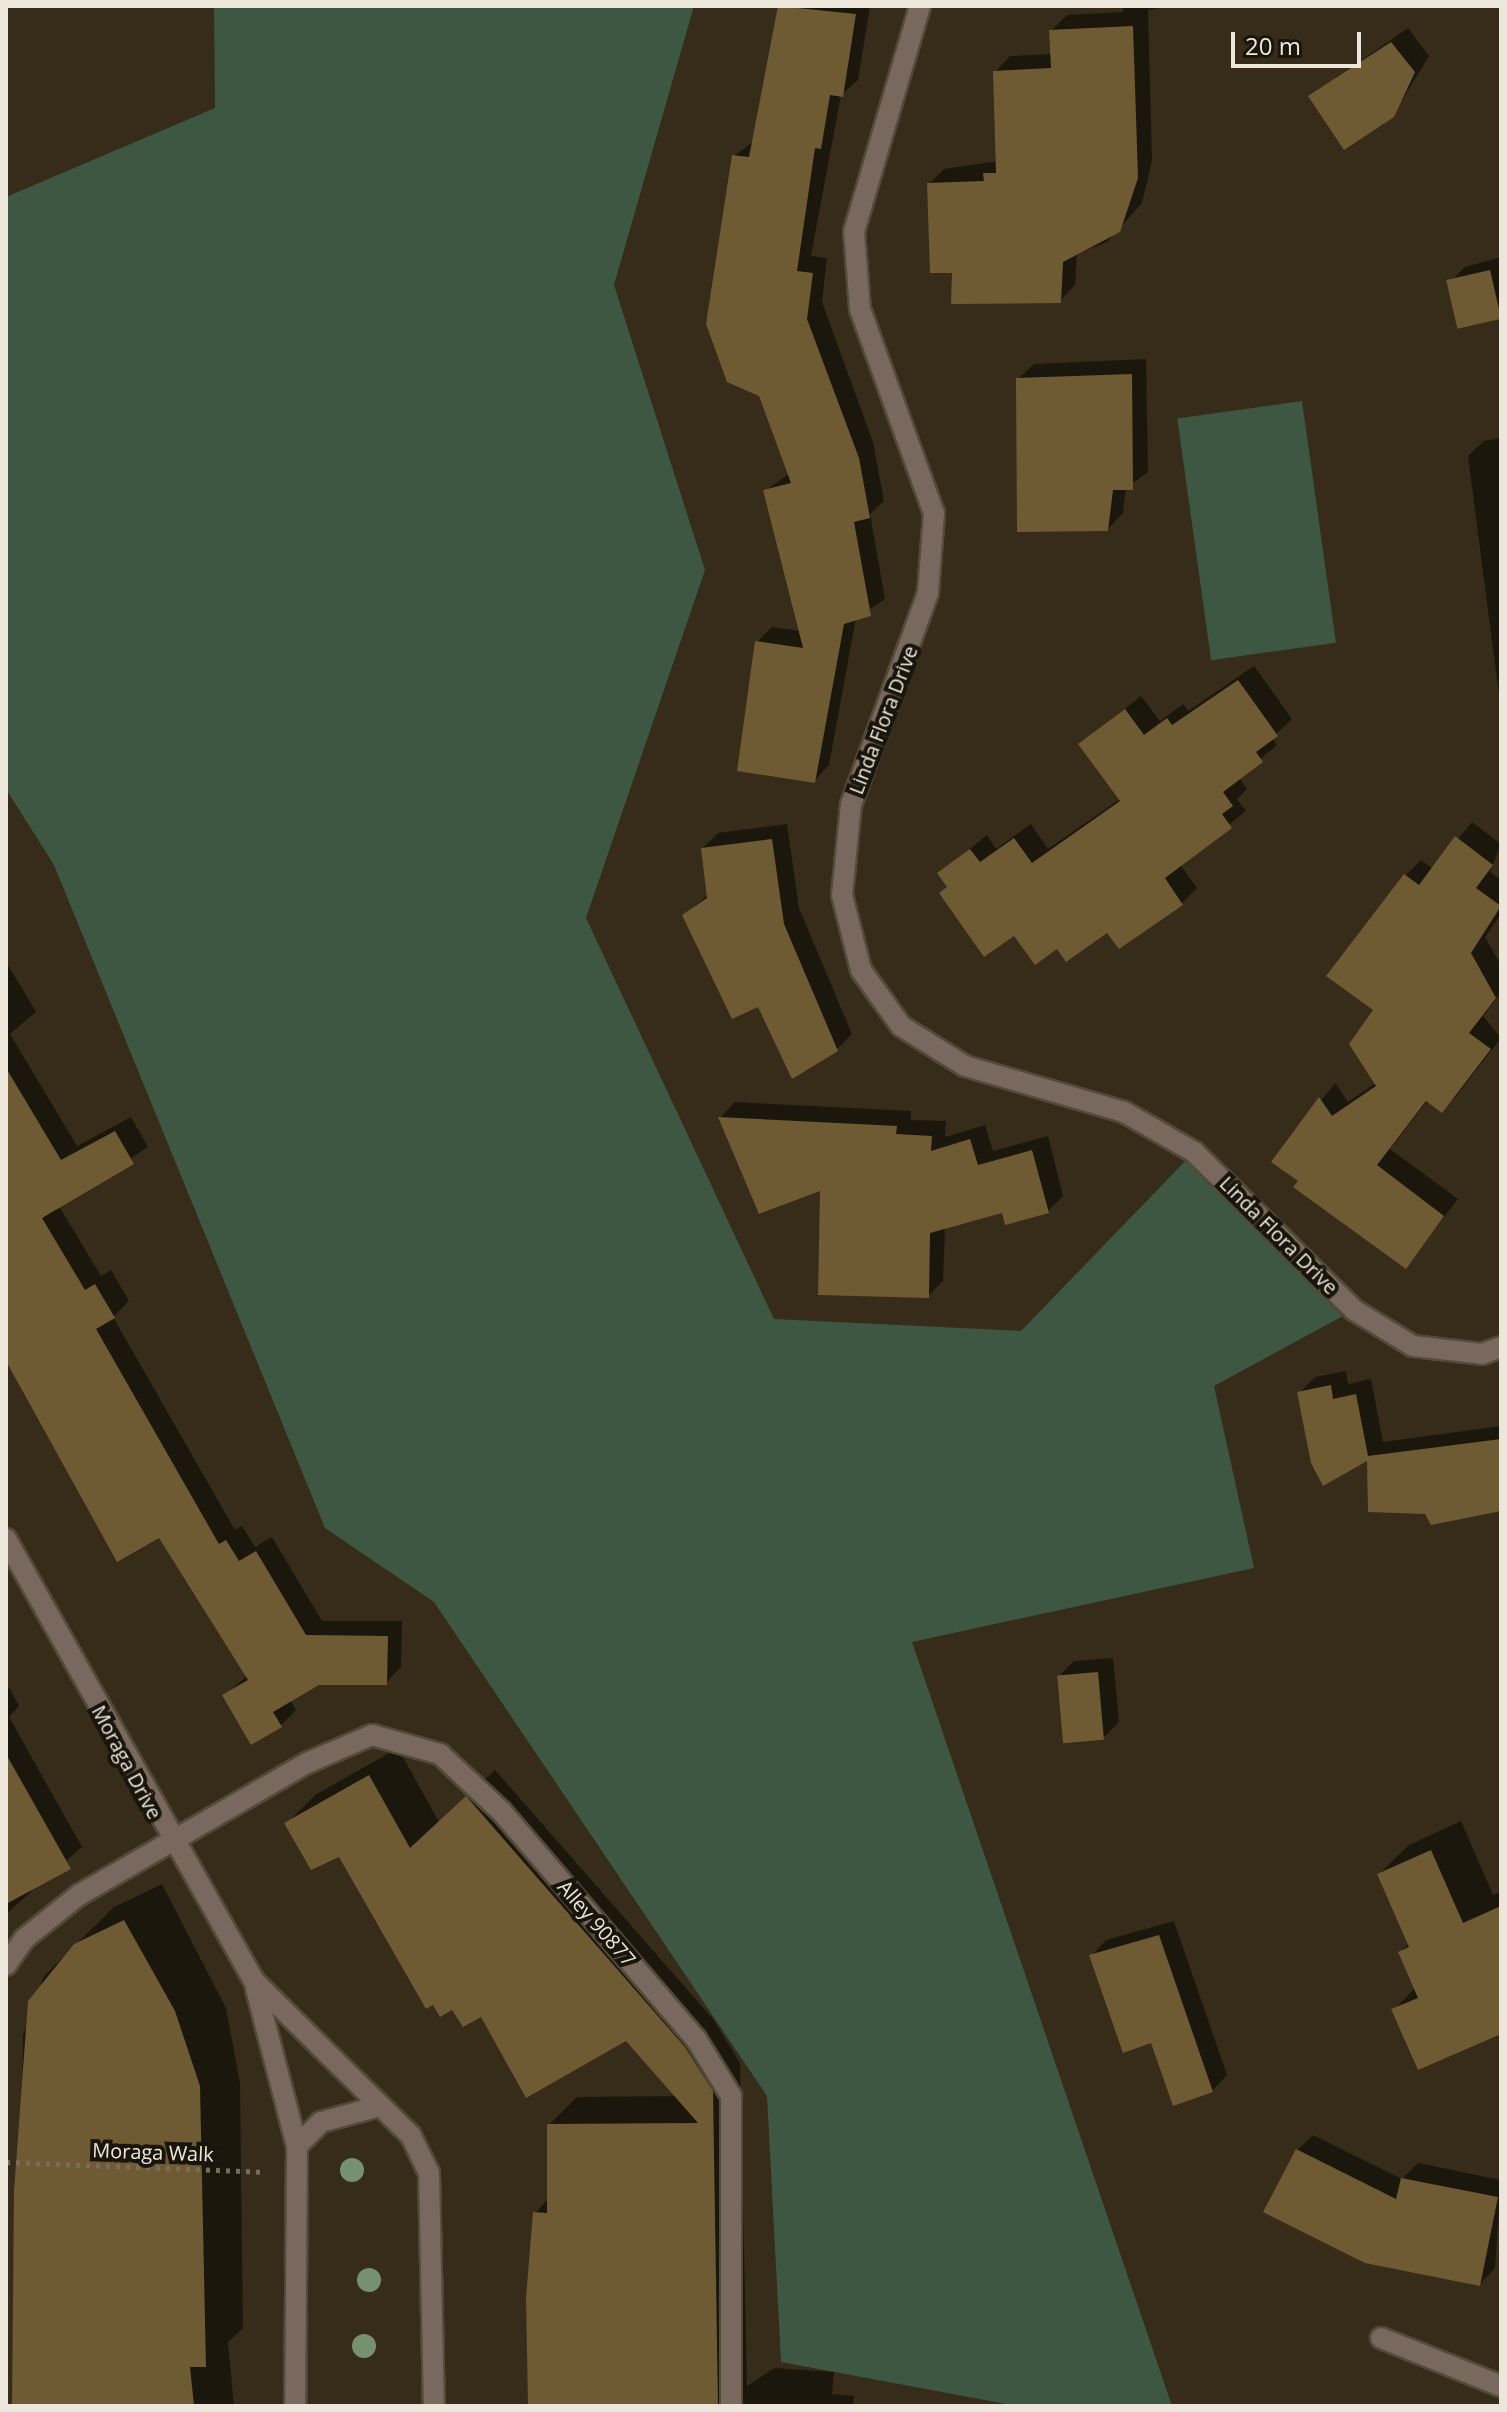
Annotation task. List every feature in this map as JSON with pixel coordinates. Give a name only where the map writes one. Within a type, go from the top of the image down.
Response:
[{"type":"street","name":"Linda Flora Drive","points":[[920,6],[854,231],[860,309],[934,513],[928,593],[851,804],[842,895],[861,970],[901,1026],[965,1066],[1124,1112],[1194,1152],[1354,1310],[1413,1346],[1482,1354],[1501,1347]]},
{"type":"street","name":"Moraga Drive","points":[[6,1539],[172,1845],[254,1981],[411,2136],[429,2173],[434,2406]]},
{"type":"street","name":"Alley 90877","points":[[6,1965],[24,1939],[79,1895],[172,1845],[307,1763],[372,1735],[440,1754],[502,1812],[696,2039],[731,2096],[731,2406]]},
{"type":"street","name":"Moraga Drive","points":[[254,1981],[297,2146],[295,2406]]},
{"type":"street","points":[[297,2146],[321,2122],[380,2106]]},
{"type":"street","points":[[1381,2338],[1501,2386]]},
{"type":"path","name":"Moraga Walk","points":[[6,2162],[298,2174]]},
{"type":"green space","points":[[214,6],[694,6],[614,285],[705,570],[586,918],[774,1319],[1021,1331],[1194,1152],[1354,1310],[1214,1386],[1254,1568],[912,1642],[1172,2406],[1017,2406],[781,2362],[767,2096],[434,1602],[325,1528],[54,865],[6,789],[6,197],[215,108]]},
{"type":"green space","points":[[1302,401],[1336,643],[1211,660],[1177,419]]},
{"type":"building","points":[[778,6],[856,14],[843,97],[830,95],[821,149],[815,148],[797,271],[813,273],[807,319],[859,458],[870,518],[854,522],[871,616],[844,624],[815,783],[737,771],[755,641],[803,648],[763,490],[791,483],[759,396],[727,382],[706,324],[732,155],[749,157]]},
{"type":"building","points":[[1133,26],[1138,178],[1120,232],[1063,262],[1061,303],[951,304],[952,273],[930,273],[927,183],[984,181],[983,173],[996,173],[993,71],[1051,68],[1049,30]]},
{"type":"building","points":[[1391,42],[1415,72],[1394,117],[1344,150],[1308,96]]},
{"type":"building","points":[[1490,270],[1501,319],[1457,329],[1446,280]]},
{"type":"building","points":[[1132,374],[1133,490],[1113,490],[1108,531],[1017,532],[1016,378]]},
{"type":"building","points":[[1238,680],[1278,736],[1256,752],[1263,762],[1223,792],[1233,806],[1222,814],[1232,828],[1165,878],[1183,905],[1119,949],[1107,933],[1066,962],[1057,949],[1035,965],[1014,936],[984,957],[939,893],[947,887],[937,873],[970,849],[980,862],[1014,838],[1032,863],[1120,801],[1078,744],[1125,709],[1144,735],[1167,718],[1172,725]]},
{"type":"building","points":[[1455,836],[1493,865],[1476,888],[1501,906],[1471,953],[1496,998],[1469,1033],[1491,1049],[1442,1113],[1426,1101],[1377,1165],[1444,1216],[1406,1269],[1293,1187],[1298,1181],[1271,1162],[1319,1097],[1332,1116],[1376,1086],[1349,1044],[1373,1010],[1326,976],[1404,874],[1419,885]]},
{"type":"building","points":[[772,839],[784,924],[838,1051],[792,1079],[758,1007],[732,1019],[682,915],[707,898],[701,848]]},
{"type":"building","points":[[6,1068],[61,1160],[115,1131],[134,1164],[42,1218],[85,1290],[95,1284],[115,1318],[96,1329],[219,1544],[226,1540],[239,1561],[256,1551],[306,1635],[388,1636],[387,1685],[319,1685],[273,1712],[282,1727],[251,1745],[222,1695],[248,1680],[159,1538],[117,1562],[6,1361]]},
{"type":"building","points":[[718,1117],[897,1126],[896,1134],[932,1136],[931,1151],[970,1139],[978,1165],[1032,1150],[1049,1213],[1005,1225],[1002,1213],[930,1233],[929,1298],[818,1295],[820,1191],[759,1214]]},
{"type":"building","points":[[1331,1385],[1333,1399],[1356,1394],[1368,1456],[1501,1439],[1501,1511],[1431,1525],[1425,1514],[1368,1512],[1367,1461],[1323,1486],[1311,1463],[1297,1392]]},
{"type":"building","points":[[1098,1672],[1104,1740],[1063,1743],[1057,1676]]},
{"type":"building","points":[[6,1754],[71,1869],[6,1904]]},
{"type":"building","points":[[369,1775],[410,1848],[466,1796],[685,2047],[713,2091],[718,2406],[528,2406],[526,2298],[533,2212],[547,2213],[547,2124],[698,2123],[626,2041],[526,2098],[481,2017],[463,2027],[452,2010],[440,2017],[433,2005],[426,2009],[339,1857],[311,1870],[284,1823]]},
{"type":"building","points":[[1431,1850],[1463,1923],[1501,1906],[1501,2034],[1418,2070],[1391,2009],[1418,1998],[1398,1952],[1409,1947],[1377,1874]]},
{"type":"building","points":[[124,1920],[175,2011],[200,2086],[206,2367],[190,2367],[194,2406],[12,2406],[14,2191],[28,2001],[74,1944]]},
{"type":"building","points":[[1159,1935],[1213,2092],[1173,2106],[1151,2043],[1123,2053],[1089,1955]]},
{"type":"building","points":[[1296,2149],[1396,2199],[1401,2178],[1498,2197],[1480,2286],[1365,2263],[1263,2212]]}]
